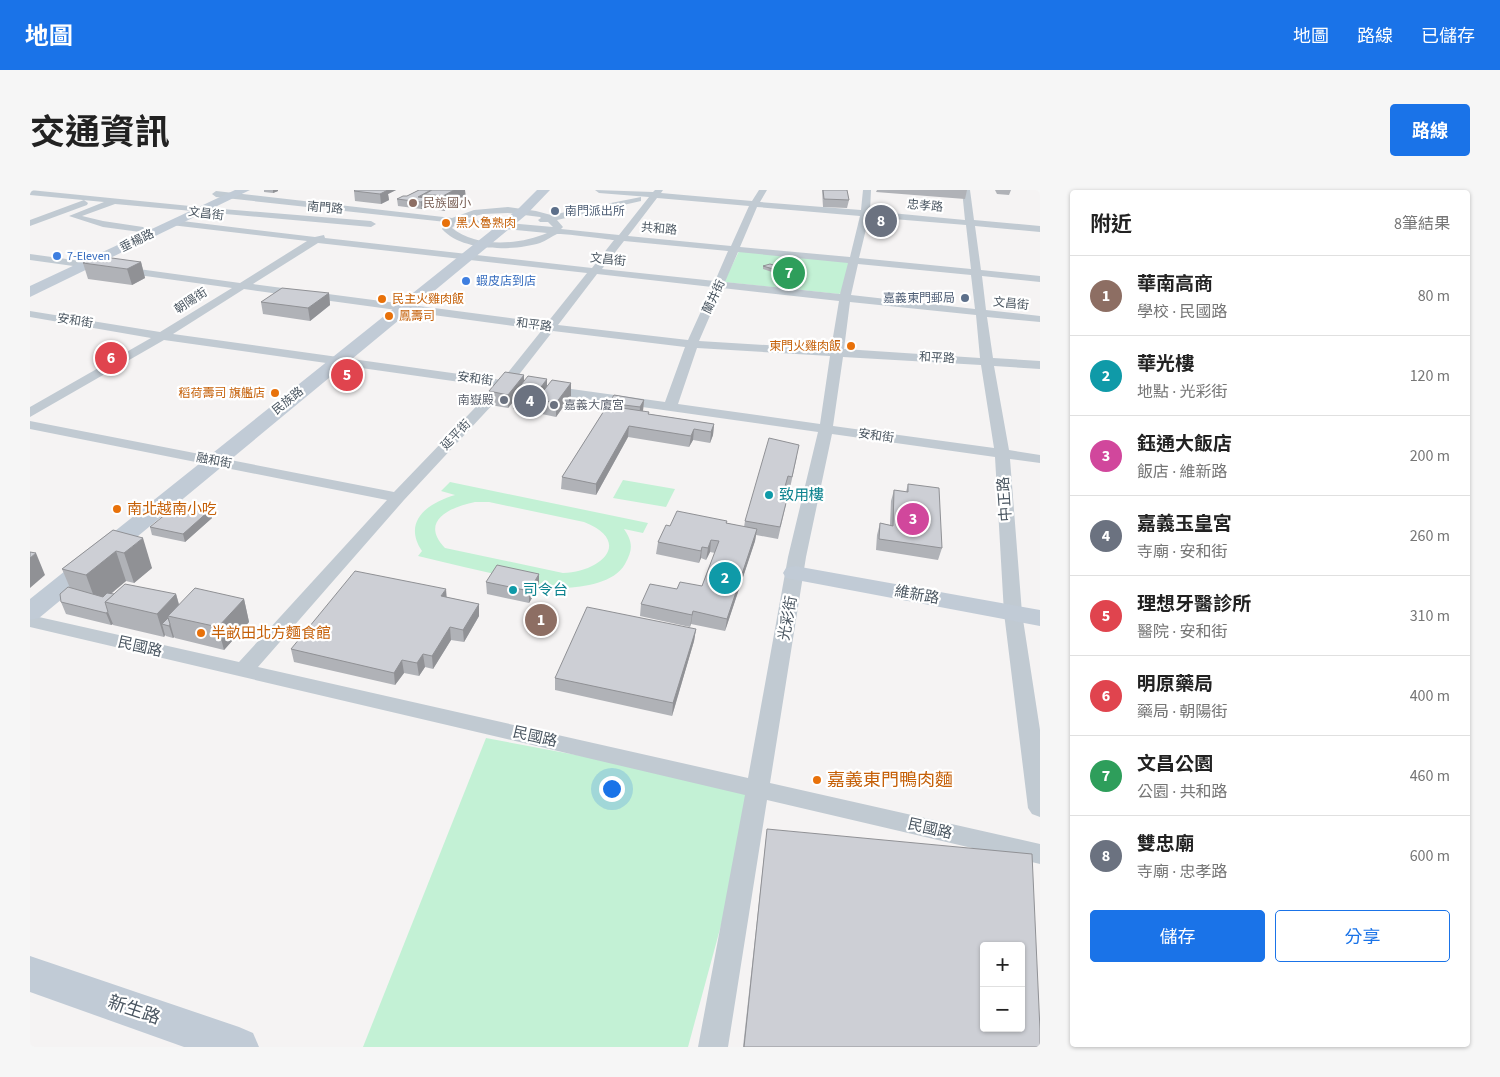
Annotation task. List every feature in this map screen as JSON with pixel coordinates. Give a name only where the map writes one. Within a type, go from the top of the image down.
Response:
[{"type":"street","points":[[57,194],[68,190]]},
{"type":"street","name":"民族路","points":[[30,612],[481,243],[522,212],[544,190]]},
{"type":"street","name":"忠孝路","points":[[599,190],[658,192],[754,204],[1040,229]]},
{"type":"street","points":[[502,226],[550,218],[658,192],[675,190]]},
{"type":"street","name":"蘭井街","points":[[670,407],[692,344],[736,249],[754,204],[763,190]]},
{"type":"street","name":"光彩街","points":[[713,1047],[796,565],[826,428],[845,298],[865,214],[867,190]]},
{"type":"street","name":"中正路","points":[[966,190],[987,361],[1002,453],[1012,604],[1040,808]]},
{"type":"street","name":"南門路","points":[[30,192],[202,210],[378,224]]},
{"type":"street","name":"共和路","points":[[229,192],[450,225],[502,226],[1040,279]]},
{"type":"street","name":"垂楊路","points":[[30,280],[185,208],[229,192]]},
{"type":"street","name":"垂楊路","points":[[30,292],[202,210],[229,192]]},
{"type":"street","name":"延平街","points":[[243,671],[398,496],[505,384],[658,192]]},
{"type":"street","points":[[30,223],[94,198]]},
{"type":"street","points":[[116,201],[73,216],[103,224],[140,229]]},
{"type":"street","name":"朝陽街","points":[[30,414],[162,336],[239,286],[365,211]]},
{"type":"street","points":[[427,228],[450,225],[463,216],[492,211],[522,212],[550,218],[556,222],[558,227],[556,232],[536,241],[520,244],[481,243],[458,238],[450,234],[450,225]]},
{"type":"street","name":"文昌街","points":[[174,223],[464,258],[1040,319]]},
{"type":"street","name":"和平路","points":[[30,257],[402,308],[692,344],[987,361],[1040,366]]},
{"type":"street","name":"安和街","points":[[30,314],[162,336],[1040,459]]},
{"type":"street","name":"融和街","points":[[30,425],[398,496]]},
{"type":"street","name":"維新路","points":[[796,565],[1012,604],[1040,618]]},
{"type":"street","name":"維新路","points":[[1012,604],[1040,599]]},
{"type":"street","name":"民國路","points":[[30,621],[1040,854]]},
{"type":"street","name":"新生路","points":[[30,974],[239,1047]]},
{"type":"green space","points":[[739,251],[849,262],[842,292],[839,294],[724,282]]},
{"type":"green space","points":[[623,480],[675,489],[666,507],[613,498]]},
{"type":"green space","points":[[450,482],[648,523],[643,533],[624,529],[629,538],[631,550],[625,564],[614,576],[589,585],[564,588],[551,587],[418,556],[422,551],[415,531],[421,515],[427,508],[455,495],[441,491]],"holes":[[[489,502],[584,522],[599,530],[607,538],[609,547],[606,555],[599,562],[589,567],[563,573],[445,548],[435,530],[436,523],[441,517],[465,504]]]},
{"type":"green space","points":[[486,738],[758,789],[688,1047],[363,1047]]},
{"type":"building","points":[[355,190],[388,190],[380,194]]},
{"type":"building","points":[[419,190],[431,190],[418,197],[425,198],[421,202],[397,199],[407,196]]},
{"type":"building","points":[[432,190],[454,190],[443,196],[425,194]]},
{"type":"building","points":[[823,190],[847,190],[849,200],[824,199]]},
{"type":"building","points":[[97,256],[141,262],[127,269],[83,263]]},
{"type":"building","points":[[770,264],[780,267],[773,269],[763,266]]},
{"type":"building","points":[[282,288],[329,293],[308,308],[261,302]]},
{"type":"building","points":[[505,372],[524,375],[508,395],[489,391]]},
{"type":"building","points":[[528,376],[547,379],[532,399],[513,395]]},
{"type":"building","points":[[552,380],[571,383],[556,403],[537,399]]},
{"type":"building","points":[[614,395],[644,400],[640,407],[624,405],[622,408],[714,424],[711,432],[694,429],[691,436],[629,426],[596,484],[562,477]]},
{"type":"building","name":"致用樓","points":[[769,438],[799,445],[792,477],[788,476],[784,490],[789,491],[780,527],[745,521]]},
{"type":"building","points":[[908,484],[939,488],[942,548],[879,539],[880,523],[893,526],[894,490],[908,492]]},
{"type":"building","points":[[178,504],[210,510],[183,534],[150,527]]},
{"type":"building","points":[[677,511],[757,529],[727,619],[693,611],[692,615],[641,604],[650,584],[677,589],[680,582],[702,586],[719,541],[711,540],[708,548],[702,547],[701,551],[658,542],[666,525],[670,526]]},
{"type":"building","points":[[113,530],[143,538],[124,553],[116,551],[86,575],[62,569]]},
{"type":"building","points":[[30,552],[36,553],[30,558]]},
{"type":"building","points":[[497,565],[539,574],[529,591],[486,582]]},
{"type":"building","points":[[355,571],[446,589],[441,596],[479,604],[463,630],[450,627],[432,656],[423,654],[417,663],[402,660],[394,673],[291,649]]},
{"type":"building","points":[[125,584],[176,594],[157,614],[105,602]]},
{"type":"building","points":[[68,587],[103,597],[107,593],[114,594],[105,602],[108,612],[61,602],[60,594]]},
{"type":"building","points":[[195,588],[244,599],[218,627],[168,616]]},
{"type":"building","points":[[587,607],[696,629],[673,703],[555,678]]},
{"type":"building","points":[[168,618],[169,626],[162,624]]},
{"type":"building","points":[[767,829],[1032,854],[1040,1047],[744,1047]]},
{"type":"place","name":"民族國小","points":[[413,203]]},
{"type":"place","name":"南門派出所","points":[[555,211]]},
{"type":"place","name":"雙忠廟","points":[[881,221]]},
{"type":"place","name":"黑人魯熟肉","points":[[446,223]]},
{"type":"place","name":"7-Eleven","points":[[57,256]]},
{"type":"place","name":"文昌公園","points":[[789,273]]},
{"type":"place","name":"蝦皮店到店","points":[[466,281]]},
{"type":"place","name":"嘉義東門郵局","points":[[965,298]]},
{"type":"place","name":"民主火雞肉飯","points":[[382,299]]},
{"type":"place","name":"鳳壽司","points":[[389,316]]},
{"type":"place","name":"東門火雞肉飯","points":[[851,346]]},
{"type":"place","name":"明原藥局","points":[[111,358]]},
{"type":"place","name":"理想牙醫診所","points":[[347,375]]},
{"type":"place","name":"稻荷壽司 旗艦店","points":[[275,393]]},
{"type":"place","name":"南嶽殿","points":[[504,400]]},
{"type":"place","name":"嘉義玉皇宮","points":[[530,401]]},
{"type":"place","name":"嘉義大廈宮","points":[[554,405]]},
{"type":"place","name":"致用樓","points":[[769,495]]},
{"type":"place","name":"南北越南小吃","points":[[117,509]]},
{"type":"place","name":"鈺通大飯店","points":[[913,519]]},
{"type":"place","name":"華光樓","points":[[725,578]]},
{"type":"place","name":"司令台","points":[[513,590]]},
{"type":"place","name":"華南高商","points":[[541,620]]},
{"type":"place","name":"半畝田北方麵食館","points":[[201,633]]},
{"type":"place","name":"嘉義東門鴨肉麵","points":[[817,780]]}]
